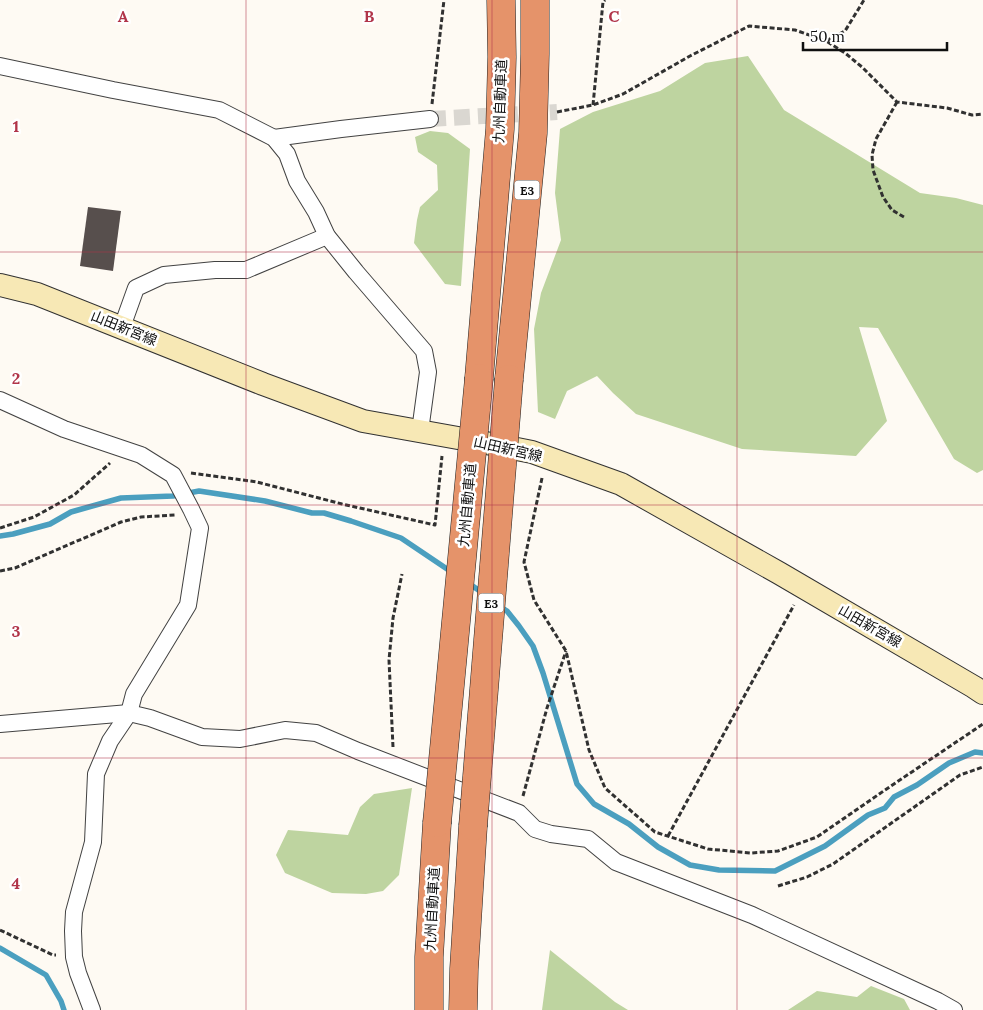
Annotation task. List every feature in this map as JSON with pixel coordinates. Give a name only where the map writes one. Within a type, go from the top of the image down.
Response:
[{"type":"highway","name":"九州自動車道","points":[[429,1010],[429,957],[437,823],[479,378],[500,129],[501,0]]},
{"type":"highway","name":"E3","points":[[463,1010],[474,826],[509,379],[533,134],[536,54],[535,0]]},
{"type":"main road","name":"山田新宮線","points":[[0,285],[37,294],[263,384],[363,421],[532,452],[621,484],[803,587],[983,693]]},
{"type":"street","points":[[0,66],[219,110],[274,138],[287,154],[297,181],[316,212],[327,236],[424,351],[428,372],[420,431]]},
{"type":"street","points":[[274,138],[430,119]]},
{"type":"street","points":[[122,327],[136,288],[164,275],[215,270],[246,270],[327,236]]},
{"type":"street","points":[[0,400],[64,428],[140,455],[174,478],[200,528],[188,605],[134,694],[128,713],[110,741],[96,774],[93,842],[74,912],[73,931],[74,957],[78,974],[92,1010]]},
{"type":"street","points":[[0,724],[128,713],[150,718],[202,737],[240,739],[285,730],[316,732],[394,765],[519,813],[535,829],[551,834],[588,839],[616,862],[752,915],[954,1010]]},
{"type":"path","points":[[430,119],[444,0]]},
{"type":"path","points":[[593,105],[603,2],[605,0]]},
{"type":"path","points":[[826,41],[845,31],[864,0]]},
{"type":"path","points":[[557,112],[593,105],[623,94],[690,56],[749,26],[796,30],[826,41],[862,67],[896,102],[947,108],[972,115],[983,114]]},
{"type":"path","points":[[896,102],[876,139],[872,155],[873,170],[883,197],[892,210],[904,216]]},
{"type":"path","points":[[174,478],[194,473],[257,482],[435,525],[444,435]]},
{"type":"path","points":[[0,528],[34,517],[74,495],[126,450]]},
{"type":"path","points":[[546,458],[524,562],[534,600],[566,651],[589,750],[605,788],[655,832],[708,849],[751,853],[778,852],[817,837],[983,724]]},
{"type":"path","points":[[0,571],[15,568],[121,522],[141,516],[192,512]]},
{"type":"path","points":[[394,765],[389,660],[393,618],[402,574]]},
{"type":"path","points":[[668,836],[803,587]]},
{"type":"path","points":[[519,813],[547,708],[566,651]]},
{"type":"path","points":[[778,886],[807,877],[833,864],[960,775],[983,767]]},
{"type":"path","points":[[0,930],[53,955],[74,957]]},
{"type":"green space","points":[[748,56],[784,110],[920,193],[956,198],[983,205],[983,470],[977,473],[954,459],[878,328],[859,327],[887,421],[856,456],[742,449],[636,414],[597,376],[567,391],[555,419],[538,412],[534,329],[541,293],[561,240],[555,193],[560,129],[593,112],[660,91],[705,63]]},
{"type":"green space","points":[[430,131],[448,133],[470,149],[461,286],[445,284],[414,243],[420,207],[438,190],[437,165],[418,152],[415,137]]},
{"type":"green space","points":[[412,788],[399,875],[383,891],[366,894],[332,893],[285,873],[276,855],[288,830],[348,835],[360,807],[374,794]]},
{"type":"green space","points":[[550,950],[615,1002],[628,1010],[542,1010]]},
{"type":"green space","points":[[871,986],[904,999],[910,1010],[788,1010],[817,991],[857,997]]},
{"type":"building","points":[[88,207],[121,211],[113,271],[80,266]]},
{"type":"waterway","points":[[0,536],[50,524],[71,512],[121,498],[173,496],[199,491],[265,501],[312,513],[324,513],[351,521],[401,538],[453,573]]},
{"type":"waterway","points":[[467,582],[484,594]]},
{"type":"waterway","points":[[499,606],[507,611],[533,646],[577,784],[594,804],[629,824],[658,847],[690,865],[719,870],[775,871],[825,846],[868,815],[885,808],[894,797],[917,785],[949,763],[975,752],[983,753]]},
{"type":"waterway","points":[[0,948],[46,975],[64,1010]]},
{"type":"tunnel","points":[[430,119],[557,112]]}]
